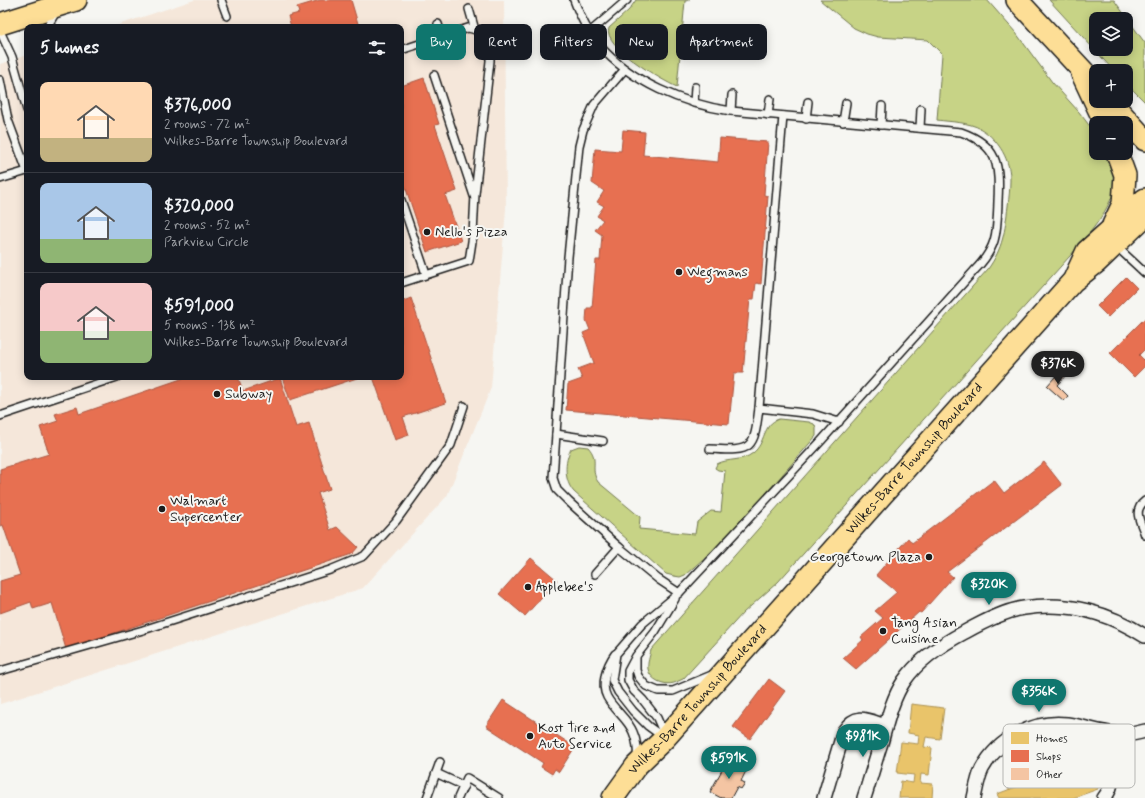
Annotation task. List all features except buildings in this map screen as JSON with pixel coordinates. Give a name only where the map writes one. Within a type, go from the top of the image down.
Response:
[{"type":"main road","points":[[1018,0],[1089,78]]},
{"type":"main road","points":[[0,24],[68,2]]},
{"type":"main road","points":[[1077,64],[1111,111],[1145,140]]},
{"type":"main road","points":[[1111,111],[1145,118]]},
{"type":"main road","points":[[1112,238],[1123,204],[1125,175],[1120,160]]},
{"type":"main road","name":"Wilkes-Barre Township Boulevard","points":[[613,798],[636,766],[665,738],[1073,281],[1097,262],[1112,238],[1145,199]]},
{"type":"main road","name":"Wilkes-Barre Township Boulevard","points":[[1112,238],[1145,216]]},
{"type":"street","points":[[864,798],[885,726],[897,693],[904,680],[914,668],[928,655],[949,640],[995,617],[1023,608],[1051,605],[1075,608],[1101,614],[1128,625],[1145,636]]},
{"type":"street","points":[[824,798],[844,731],[849,724],[854,720],[863,719],[885,726]]},
{"type":"street","points":[[1045,724],[1066,724]]},
{"type":"street","points":[[1135,734],[1145,731]]},
{"type":"street","points":[[974,798],[982,769],[998,748],[1003,744]]},
{"type":"street","points":[[1104,798],[1110,788]]},
{"type":"lane","points":[[221,0],[227,16]]},
{"type":"lane","points":[[574,0],[584,24]]},
{"type":"lane","points":[[599,24],[627,0]]},
{"type":"lane","points":[[49,24],[68,2]]},
{"type":"lane","points":[[470,9],[474,26]]},
{"type":"lane","points":[[0,31],[12,57],[24,99]]},
{"type":"lane","points":[[404,49],[416,45]]},
{"type":"lane","points":[[607,53],[624,69],[651,85],[677,97],[717,109],[806,119],[961,132],[973,136],[983,143],[991,153],[998,171],[998,219],[996,237],[992,248],[984,261],[838,422],[679,593],[642,624],[609,663],[604,678],[607,697],[633,731],[638,746],[636,766]]},
{"type":"lane","points":[[404,282],[469,261],[473,235],[475,200],[490,60]]},
{"type":"lane","points":[[624,69],[594,105],[583,130],[579,146],[568,257],[553,478],[557,490],[619,547],[658,579],[679,593]]},
{"type":"lane","points":[[434,75],[475,200]]},
{"type":"lane","points":[[0,80],[8,120],[24,163]]},
{"type":"lane","points":[[694,103],[695,87]]},
{"type":"lane","points":[[731,111],[732,95]]},
{"type":"lane","points":[[768,115],[770,99]]},
{"type":"lane","points":[[806,119],[808,102]]},
{"type":"lane","points":[[843,122],[846,103]]},
{"type":"lane","points":[[880,125],[882,106]]},
{"type":"lane","points":[[0,108],[8,120]]},
{"type":"lane","points":[[920,128],[921,109]]},
{"type":"lane","points":[[710,449],[740,450],[748,447],[756,433],[760,408],[783,116]]},
{"type":"lane","points":[[0,180],[24,172]]},
{"type":"lane","points":[[404,209],[426,274]]},
{"type":"lane","points":[[1112,238],[1145,274]]},
{"type":"lane","points":[[0,416],[108,380]]},
{"type":"lane","points":[[0,671],[150,628],[330,570],[364,556],[396,521],[451,445],[464,406]]},
{"type":"lane","points":[[760,408],[813,414],[838,422]]},
{"type":"lane","points":[[556,434],[603,441]]},
{"type":"lane","points":[[1145,501],[1139,506],[1137,513],[1145,535]]},
{"type":"lane","points":[[595,574],[619,547]]},
{"type":"lane","points":[[665,738],[657,718],[634,691],[628,680],[628,671],[636,656],[655,632],[679,593]]},
{"type":"lane","points":[[616,654],[612,680],[618,692],[633,711],[648,726],[665,738]]},
{"type":"lane","points":[[636,656],[636,670],[638,676],[646,686],[658,691],[673,691],[727,669]]},
{"type":"lane","points":[[427,798],[440,762]]},
{"type":"lane","points":[[436,773],[464,786]]},
{"type":"lane","points":[[458,798],[467,778],[498,798]]},
{"type":"shaded area","points":[[194,0],[504,0],[504,24],[474,24],[474,60],[505,60],[506,209],[491,388],[447,496],[363,588],[0,704],[0,64],[24,56],[24,380],[404,380],[404,24],[121,24]]},
{"type":"green space","points":[[636,0],[690,0],[685,1],[683,24],[676,24],[676,60],[680,60],[677,87],[659,78],[633,60],[668,60],[668,24],[615,24],[615,44],[609,35],[609,28],[629,10]]},
{"type":"green space","points":[[820,0],[987,0],[1016,33],[1052,82],[1089,125],[1089,160],[1111,160],[1115,170],[1116,180],[1114,190],[1105,211],[1078,247],[778,582],[743,613],[683,679],[670,684],[662,683],[654,679],[649,673],[648,664],[651,650],[988,269],[1000,246],[1004,231],[1010,190],[1010,173],[1006,159],[1003,152],[993,139],[981,129],[965,124],[937,120],[942,54],[928,40],[878,37],[854,28]]},
{"type":"green space","points":[[1049,0],[1114,0],[1123,12],[1089,12],[1089,44]]},
{"type":"green space","points":[[1133,26],[1145,43],[1145,102],[1133,90],[1133,64],[1108,64],[1100,56],[1133,56]]},
{"type":"green space","points":[[779,419],[809,422],[814,424],[816,428],[816,436],[729,536],[685,575],[680,577],[666,574],[574,492],[568,482],[566,465],[571,449],[579,446],[588,447],[592,452],[595,477],[598,482],[640,517],[639,529],[695,534],[697,522],[711,511],[721,512],[725,471],[715,468],[717,464],[749,456],[757,449],[770,425]]},
{"type":"place","name":"Nello's Pizza","points":[[427,232]]},
{"type":"place","name":"Wegmans","points":[[679,272]]},
{"type":"place","name":"Subway","points":[[217,394]]},
{"type":"place","name":"Walmart Supercenter","points":[[162,509]]},
{"type":"place","name":"Georgetown Plaza","points":[[929,557]]},
{"type":"place","name":"Applebee's","points":[[528,587]]},
{"type":"place","name":"Tang Asian Cuisine","points":[[883,631]]},
{"type":"place","name":"Kost Tire and Auto Service","points":[[530,736]]}]
